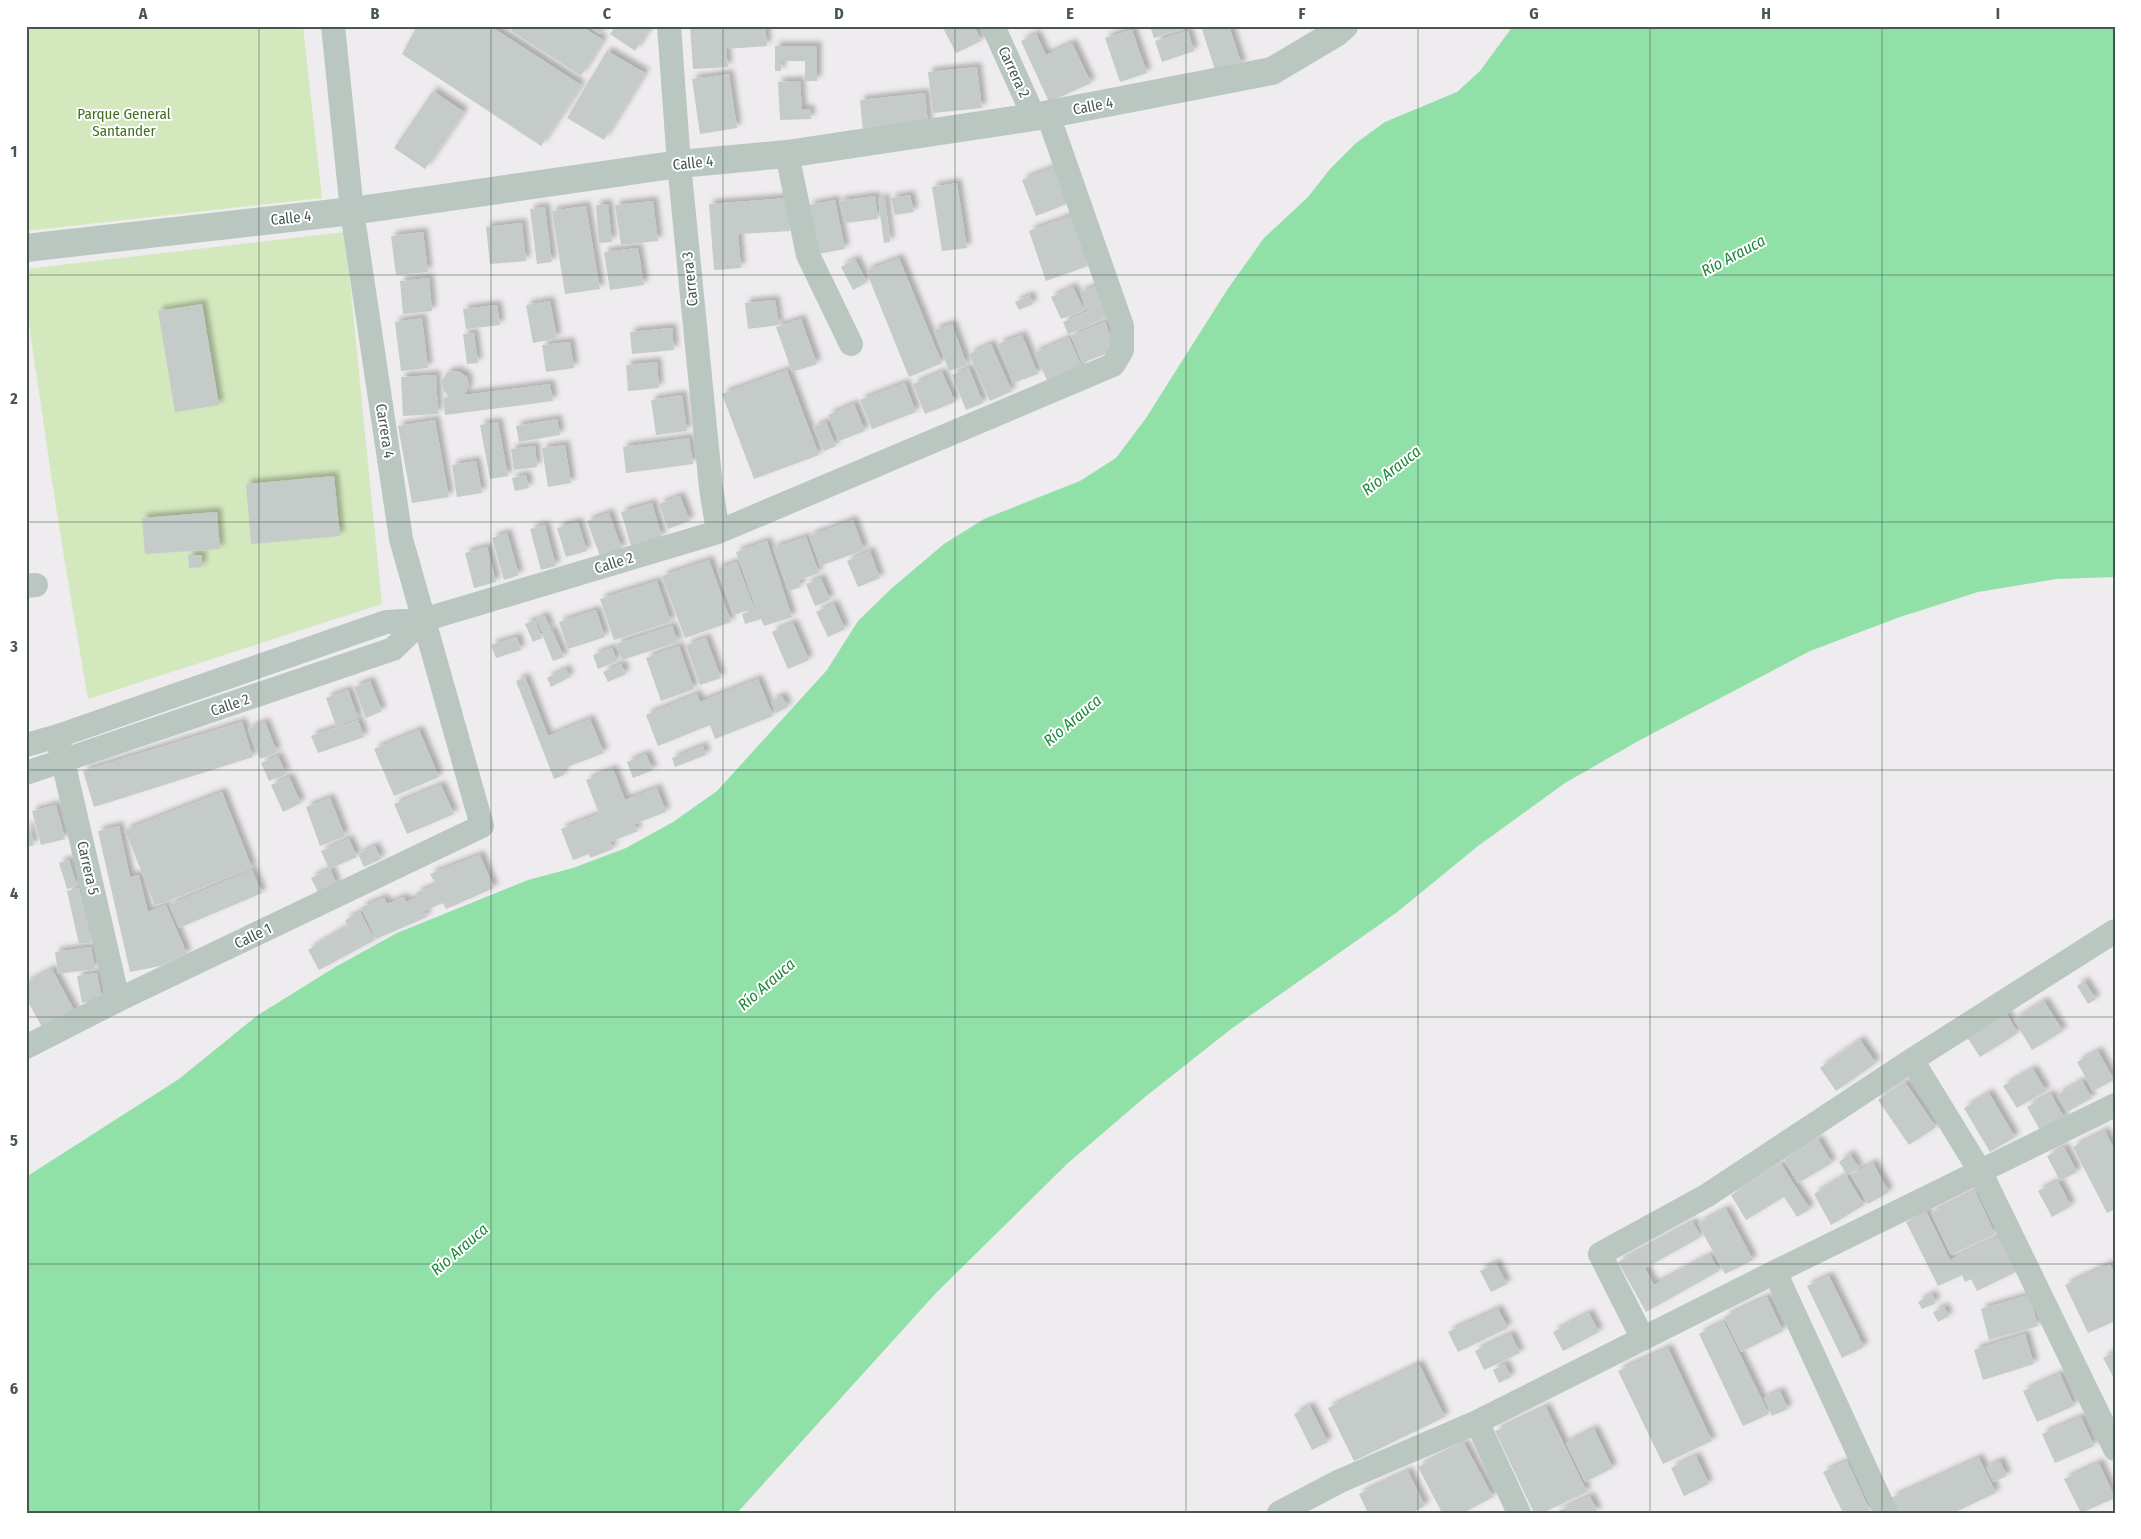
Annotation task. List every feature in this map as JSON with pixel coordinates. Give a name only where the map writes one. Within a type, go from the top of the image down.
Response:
[{"type":"street","name":"Carrera 4","points":[[334,26],[352,211],[401,538],[482,826]]},
{"type":"street","name":"Carrera 3","points":[[669,26],[679,164],[710,488],[718,532]]},
{"type":"street","name":"Carrera 2","points":[[718,532],[1113,365],[1122,350],[1122,326],[1041,116],[993,26]]},
{"type":"street","name":"Calle 4","points":[[26,248],[352,211],[679,164],[787,154],[1041,116],[1272,71],[1336,33],[1344,26]]},
{"type":"street","points":[[787,154],[808,255],[852,344]]},
{"type":"street","name":"Calle 2","points":[[26,745],[58,736],[386,622],[423,620],[718,532]]},
{"type":"street","name":"Calle 2","points":[[26,773],[393,649],[423,620]]},
{"type":"street","name":"Carrera 5","points":[[58,736],[118,1000]]},
{"type":"street","name":"Calle 1","points":[[26,1047],[118,1000],[482,826]]},
{"type":"street","points":[[1643,1339],[1600,1254],[1706,1196],[1912,1060],[2115,931]]},
{"type":"street","points":[[1912,1060],[1980,1172],[2115,1449]]},
{"type":"street","points":[[1279,1513],[1340,1481],[1477,1422],[1775,1272],[2115,1105]]},
{"type":"street","points":[[1775,1272],[1886,1513]]},
{"type":"street","points":[[1477,1422],[1519,1513]]},
{"type":"green space","name":"Parque General Santander","points":[[26,26],[303,26],[322,198],[26,231]]},
{"type":"green space","points":[[345,232],[382,604],[88,699],[35,363],[26,288],[26,269]]},
{"type":"water","name":"Río Arauca","points":[[1513,26],[2115,26],[2115,577],[2056,579],[1978,592],[1900,617],[1810,651],[1640,740],[1565,783],[1478,846],[1396,913],[1231,1029],[1145,1097],[1068,1163],[936,1293],[737,1513],[26,1513],[26,1177],[179,1079],[258,1015],[337,966],[397,933],[528,880],[573,868],[626,848],[673,822],[717,791],[827,670],[858,621],[892,588],[944,544],[984,519],[1080,481],[1116,458],[1146,418],[1227,290],[1264,238],[1308,197],[1330,169],[1356,143],[1385,122],[1457,92],[1480,71]]},
{"type":"building","points":[[417,26],[490,26],[581,85],[541,146],[402,54]]},
{"type":"building","points":[[514,26],[581,26],[603,40],[581,76],[511,31]]},
{"type":"building","points":[[587,26],[605,26],[600,34]]},
{"type":"building","points":[[616,26],[651,26],[635,51],[610,34]]},
{"type":"building","points":[[690,26],[765,26],[767,46],[726,49],[728,67],[693,69]]},
{"type":"building","points":[[942,26],[974,26],[981,41],[956,53]]},
{"type":"building","points":[[1150,26],[1187,26],[1187,27],[1154,38]]},
{"type":"building","points":[[1201,26],[1229,26],[1242,65],[1216,73]]},
{"type":"building","points":[[1132,30],[1147,73],[1120,82],[1105,38]]},
{"type":"building","points":[[1188,31],[1194,51],[1162,62],[1155,41]]},
{"type":"building","points":[[1036,34],[1046,55],[1072,43],[1091,83],[1049,102],[1021,41]]},
{"type":"building","points":[[775,46],[817,46],[817,81],[805,81],[805,61],[781,61],[781,71],[775,71]]},
{"type":"building","points":[[607,51],[645,73],[604,140],[567,118]]},
{"type":"building","points":[[977,67],[982,108],[933,113],[928,72]]},
{"type":"building","points":[[729,74],[737,128],[700,134],[692,79]]},
{"type":"building","points":[[800,81],[802,110],[810,109],[811,119],[780,120],[778,82]]},
{"type":"building","points":[[433,91],[464,112],[425,169],[394,148]]},
{"type":"building","points":[[925,93],[928,125],[863,132],[860,100]]},
{"type":"building","points":[[1057,166],[1072,202],[1036,216],[1022,180]]},
{"type":"building","points":[[957,183],[967,248],[942,251],[932,187]]},
{"type":"building","points":[[910,195],[914,212],[895,215],[891,198]]},
{"type":"building","points":[[875,196],[878,219],[845,223],[839,201]]},
{"type":"building","points":[[788,198],[790,231],[738,234],[741,268],[714,270],[709,204]]},
{"type":"building","points":[[885,198],[890,242],[884,243],[878,199]]},
{"type":"building","points":[[835,200],[845,249],[818,254],[809,205]]},
{"type":"building","points":[[653,201],[658,241],[621,245],[615,205]]},
{"type":"building","points":[[608,204],[612,242],[599,243],[596,205]]},
{"type":"building","points":[[586,206],[600,289],[565,294],[552,211]]},
{"type":"building","points":[[545,207],[552,262],[537,264],[530,209]]},
{"type":"building","points":[[1071,216],[1088,266],[1046,281],[1029,231]]},
{"type":"building","points":[[522,223],[526,261],[490,264],[486,227]]},
{"type":"building","points":[[423,232],[428,272],[396,275],[391,236]]},
{"type":"building","points":[[638,248],[644,285],[610,290],[604,252]]},
{"type":"building","points":[[899,258],[942,363],[909,377],[866,271]]},
{"type":"building","points":[[855,259],[867,282],[853,290],[841,267]]},
{"type":"building","points":[[429,278],[432,311],[403,314],[400,281]]},
{"type":"building","points":[[1097,286],[1103,304],[1086,309],[1080,292]]},
{"type":"building","points":[[1073,287],[1084,310],[1061,319],[1051,297]]},
{"type":"building","points":[[1030,295],[1033,304],[1019,310],[1015,302]]},
{"type":"building","points":[[775,300],[779,325],[748,329],[745,303]]},
{"type":"building","points":[[550,301],[557,338],[533,343],[526,305]]},
{"type":"building","points":[[202,304],[219,405],[175,412],[158,311]]},
{"type":"building","points":[[497,305],[500,325],[466,329],[463,309]]},
{"type":"building","points":[[1102,305],[1107,317],[1068,334],[1063,322]]},
{"type":"building","points":[[422,318],[428,368],[401,371],[395,322]]},
{"type":"building","points":[[801,319],[817,364],[792,372],[776,327]]},
{"type":"building","points":[[1105,322],[1116,350],[1082,363],[1071,336]]},
{"type":"building","points":[[952,324],[967,365],[949,371],[934,330]]},
{"type":"building","points":[[672,328],[674,350],[632,354],[630,332]]},
{"type":"building","points":[[474,333],[478,363],[467,364],[463,334]]},
{"type":"building","points":[[1022,335],[1038,374],[1013,383],[998,344]]},
{"type":"building","points":[[1069,338],[1083,369],[1049,384],[1034,353]]},
{"type":"building","points":[[570,342],[574,368],[546,372],[542,345]]},
{"type":"building","points":[[991,344],[1012,391],[990,401],[969,354]]},
{"type":"building","points":[[657,362],[659,388],[628,391],[626,365]]},
{"type":"building","points":[[969,368],[983,403],[966,410],[952,375]]},
{"type":"building","points":[[787,370],[819,455],[754,479],[722,394]]},
{"type":"building","points":[[458,371],[467,377],[469,386],[464,395],[550,384],[553,401],[445,415],[443,398],[450,397],[443,390],[442,380],[448,372]]},
{"type":"building","points":[[942,372],[955,402],[925,414],[913,384]]},
{"type":"building","points":[[436,375],[438,414],[403,416],[401,377]]},
{"type":"building","points":[[905,383],[916,412],[872,429],[860,400]]},
{"type":"building","points":[[682,395],[687,431],[656,435],[651,400]]},
{"type":"building","points":[[854,404],[865,431],[839,441],[828,415]]},
{"type":"building","points":[[557,419],[560,435],[519,442],[516,426]]},
{"type":"building","points":[[435,420],[449,497],[412,503],[398,426]]},
{"type":"building","points":[[498,422],[508,476],[490,479],[480,425]]},
{"type":"building","points":[[826,422],[836,446],[824,451],[813,427]]},
{"type":"building","points":[[689,438],[693,464],[626,473],[623,447]]},
{"type":"building","points":[[565,445],[571,483],[548,487],[542,448]]},
{"type":"building","points":[[535,446],[537,467],[514,470],[511,449]]},
{"type":"building","points":[[476,461],[482,493],[457,497],[452,465]]},
{"type":"building","points":[[526,475],[529,488],[515,491],[512,478]]},
{"type":"building","points":[[334,476],[340,536],[251,544],[246,484]]},
{"type":"building","points":[[680,496],[690,521],[668,529],[659,504]]},
{"type":"building","points":[[652,503],[662,537],[631,546],[621,512]]},
{"type":"building","points":[[217,512],[220,549],[145,554],[142,518]]},
{"type":"building","points":[[609,513],[622,549],[600,556],[587,521]]},
{"type":"building","points":[[853,520],[864,550],[820,566],[809,536]]},
{"type":"building","points":[[578,522],[587,551],[566,557],[557,528]]},
{"type":"building","points":[[545,525],[556,566],[541,570],[530,529]]},
{"type":"building","points":[[507,533],[519,575],[504,580],[492,538]]},
{"type":"building","points":[[806,537],[819,573],[799,580],[801,587],[789,591],[773,548]]},
{"type":"building","points":[[767,541],[792,617],[764,626],[761,619],[745,624],[742,614],[756,609],[736,552]]},
{"type":"building","points":[[487,547],[496,582],[474,588],[465,553]]},
{"type":"building","points":[[870,551],[880,578],[858,587],[847,561]]},
{"type":"building","points":[[188,555],[202,555],[202,567],[189,568]]},
{"type":"building","points":[[709,560],[731,622],[685,638],[662,576]]},
{"type":"building","points":[[737,562],[754,608],[734,615],[717,569]]},
{"type":"building","points":[[821,578],[830,600],[815,606],[806,584]]},
{"type":"building","points":[[657,581],[671,622],[614,640],[600,599]]},
{"type":"building","points":[[834,604],[845,629],[828,637],[816,612]]},
{"type":"building","points":[[596,610],[605,637],[568,649],[559,622]]},
{"type":"building","points":[[545,616],[550,629],[542,632],[536,619]]},
{"type":"building","points":[[535,620],[542,638],[533,642],[525,624]]},
{"type":"building","points":[[793,623],[809,660],[788,669],[772,632]]},
{"type":"building","points":[[672,626],[678,642],[622,660],[616,644]]},
{"type":"building","points":[[552,630],[564,657],[553,661],[542,634]]},
{"type":"building","points":[[517,637],[521,650],[496,658],[491,645]]},
{"type":"building","points":[[706,638],[721,678],[700,685],[686,645]]},
{"type":"building","points":[[679,646],[694,689],[661,701],[646,658]]},
{"type":"building","points":[[612,648],[617,661],[598,669],[593,655]]},
{"type":"building","points":[[621,664],[626,674],[608,682],[603,672]]},
{"type":"building","points":[[566,669],[570,677],[551,687],[547,678]]},
{"type":"building","points":[[525,677],[548,736],[590,719],[604,753],[562,769],[552,744],[564,775],[554,779],[516,681]]},
{"type":"building","points":[[758,679],[773,716],[715,739],[710,725],[658,746],[646,715],[697,694],[700,702]]},
{"type":"building","points":[[370,681],[382,711],[366,718],[354,687]]},
{"type":"building","points":[[348,690],[358,718],[336,726],[326,698]]},
{"type":"building","points":[[782,696],[788,707],[776,713],[771,701]]},
{"type":"building","points":[[358,720],[364,737],[318,753],[311,736]]},
{"type":"building","points":[[242,722],[253,757],[94,807],[83,771]]},
{"type":"building","points":[[265,722],[277,752],[260,759],[248,729]]},
{"type":"building","points":[[419,730],[439,777],[394,796],[374,749]]},
{"type":"building","points":[[703,746],[706,755],[675,767],[672,758]]},
{"type":"building","points":[[646,754],[653,770],[633,778],[627,762]]},
{"type":"building","points":[[278,756],[286,774],[269,781],[261,763]]},
{"type":"building","points":[[613,769],[625,800],[657,788],[666,812],[634,824],[638,831],[610,842],[613,849],[590,858],[589,854],[573,860],[561,829],[599,814],[586,780]]},
{"type":"building","points":[[289,777],[301,803],[283,812],[271,785]]},
{"type":"building","points":[[441,785],[454,814],[407,834],[394,804]]},
{"type":"building","points":[[222,792],[252,868],[155,906],[125,830]]},
{"type":"building","points":[[330,798],[345,836],[320,846],[306,807]]},
{"type":"building","points":[[56,805],[65,839],[41,845],[32,811]]},
{"type":"building","points":[[29,826],[34,845],[26,847],[26,827]]},
{"type":"building","points":[[119,826],[130,877],[139,875],[148,912],[166,905],[187,954],[160,966],[130,972],[98,831]]},
{"type":"building","points":[[349,839],[357,857],[329,869],[321,851]]},
{"type":"building","points":[[375,846],[381,859],[364,867],[358,854]]},
{"type":"building","points":[[480,855],[494,888],[446,909],[443,903],[424,911],[427,917],[376,939],[361,907],[384,898],[387,904],[404,897],[406,902],[418,897],[416,893],[436,885],[430,874]]},
{"type":"building","points":[[69,860],[77,886],[67,889],[59,863]]},
{"type":"building","points":[[330,869],[337,885],[319,894],[311,878]]},
{"type":"building","points":[[252,870],[262,893],[179,928],[169,905]]},
{"type":"building","points":[[79,888],[92,942],[79,944],[67,891]]},
{"type":"building","points":[[360,912],[375,940],[319,970],[308,950],[348,926],[345,920]]},
{"type":"building","points":[[91,947],[95,969],[58,974],[55,952]]},
{"type":"building","points":[[52,969],[76,1014],[44,1031],[26,998],[26,983]]},
{"type":"building","points":[[97,973],[102,1000],[82,1003],[77,976]]},
{"type":"building","points":[[2084,981],[2096,999],[2088,1004],[2077,986]]},
{"type":"building","points":[[2044,1001],[2063,1031],[2032,1050],[2014,1020]]},
{"type":"building","points":[[2006,1013],[2018,1033],[1980,1057],[1967,1037]]},
{"type":"building","points":[[1860,1040],[1876,1063],[1836,1091],[1820,1068]]},
{"type":"building","points":[[2098,1051],[2114,1080],[2093,1091],[2077,1062]]},
{"type":"building","points":[[2033,1069],[2046,1091],[2017,1108],[2003,1086]]},
{"type":"building","points":[[2082,1081],[2092,1098],[2067,1112],[2057,1095]]},
{"type":"building","points":[[1905,1082],[1936,1127],[1909,1145],[1878,1100]]},
{"type":"building","points":[[1989,1093],[2015,1137],[1990,1152],[1964,1108]]},
{"type":"building","points":[[2051,1094],[2065,1119],[2041,1132],[2027,1107]]},
{"type":"building","points":[[2105,1131],[2115,1151],[2115,1209],[2107,1213],[2073,1147]]},
{"type":"building","points":[[1818,1139],[1832,1163],[1798,1183],[1784,1159]]},
{"type":"building","points":[[2064,1147],[2077,1172],[2060,1181],[2047,1156]]},
{"type":"building","points":[[1850,1154],[1859,1168],[1847,1175],[1839,1162]]},
{"type":"building","points":[[1873,1163],[1889,1192],[1868,1204],[1851,1175]]},
{"type":"building","points":[[1781,1164],[1810,1209],[1797,1217],[1784,1197],[1746,1220],[1731,1195]]},
{"type":"building","points":[[1846,1175],[1864,1205],[1831,1225],[1814,1194]]},
{"type":"building","points":[[2058,1181],[2071,1206],[2052,1217],[2038,1191]]},
{"type":"building","points":[[1975,1191],[1995,1234],[1951,1255],[1931,1213]]},
{"type":"building","points":[[1726,1209],[1753,1260],[1725,1274],[1698,1224]]},
{"type":"building","points":[[1926,1211],[1950,1260],[1998,1237],[2016,1272],[1977,1291],[1971,1279],[1965,1282],[1962,1275],[1938,1286],[1906,1222]]},
{"type":"building","points":[[1693,1222],[1701,1237],[1645,1268],[1654,1285],[1710,1255],[1719,1271],[1646,1312],[1618,1262]]},
{"type":"building","points":[[1496,1263],[1507,1284],[1491,1292],[1480,1271]]},
{"type":"building","points":[[2110,1264],[2115,1274],[2115,1321],[2088,1333],[2065,1285]]},
{"type":"building","points":[[1829,1276],[1864,1347],[1842,1358],[1807,1286]]},
{"type":"building","points":[[1932,1294],[1936,1303],[1922,1309],[1918,1302]]},
{"type":"building","points":[[2029,1295],[2038,1326],[1989,1340],[1981,1309]]},
{"type":"building","points":[[1767,1297],[1783,1331],[1741,1352],[1724,1317]]},
{"type":"building","points":[[1944,1307],[1949,1316],[1938,1322],[1933,1312]]},
{"type":"building","points":[[1498,1309],[1508,1328],[1458,1352],[1448,1332]]},
{"type":"building","points":[[1589,1313],[1599,1332],[1563,1351],[1553,1332]]},
{"type":"building","points":[[1724,1322],[1769,1414],[1743,1426],[1699,1334]]},
{"type":"building","points":[[1511,1334],[1520,1353],[1484,1370],[1475,1351]]},
{"type":"building","points":[[2025,1334],[2034,1364],[1983,1380],[1974,1350]]},
{"type":"building","points":[[1668,1348],[1712,1441],[1663,1464],[1618,1371]]},
{"type":"building","points":[[2115,1352],[2115,1380],[2103,1358]]},
{"type":"building","points":[[1419,1364],[1445,1417],[1354,1461],[1328,1408]]},
{"type":"building","points":[[1505,1364],[1511,1377],[1499,1383],[1493,1370]]},
{"type":"building","points":[[2060,1374],[2074,1406],[2037,1422],[2023,1391]]},
{"type":"building","points":[[1780,1391],[1788,1409],[1772,1416],[1764,1398]]},
{"type":"building","points":[[1310,1406],[1328,1442],[1312,1450],[1294,1414]]},
{"type":"building","points":[[1546,1407],[1587,1492],[1542,1513],[1534,1513],[1495,1431]]},
{"type":"building","points":[[2081,1417],[2094,1446],[2055,1463],[2042,1434]]},
{"type":"building","points":[[1594,1429],[1613,1468],[1585,1482],[1566,1443]]},
{"type":"building","points":[[1464,1443],[1493,1497],[1463,1513],[1442,1513],[1418,1467]]},
{"type":"building","points":[[1696,1456],[1709,1484],[1684,1496],[1671,1468]]},
{"type":"building","points":[[1979,1458],[1996,1493],[1953,1513],[1898,1513],[1891,1498]]},
{"type":"building","points":[[1847,1461],[1871,1513],[1843,1513],[1823,1472]]},
{"type":"building","points":[[2000,1461],[2007,1476],[1993,1482],[1986,1467]]},
{"type":"building","points":[[2099,1463],[2115,1498],[2081,1513],[2064,1479]]},
{"type":"building","points":[[1408,1471],[1425,1506],[1411,1513],[1368,1513],[1359,1494]]},
{"type":"building","points":[[1590,1496],[1598,1513],[1554,1513]]}]
